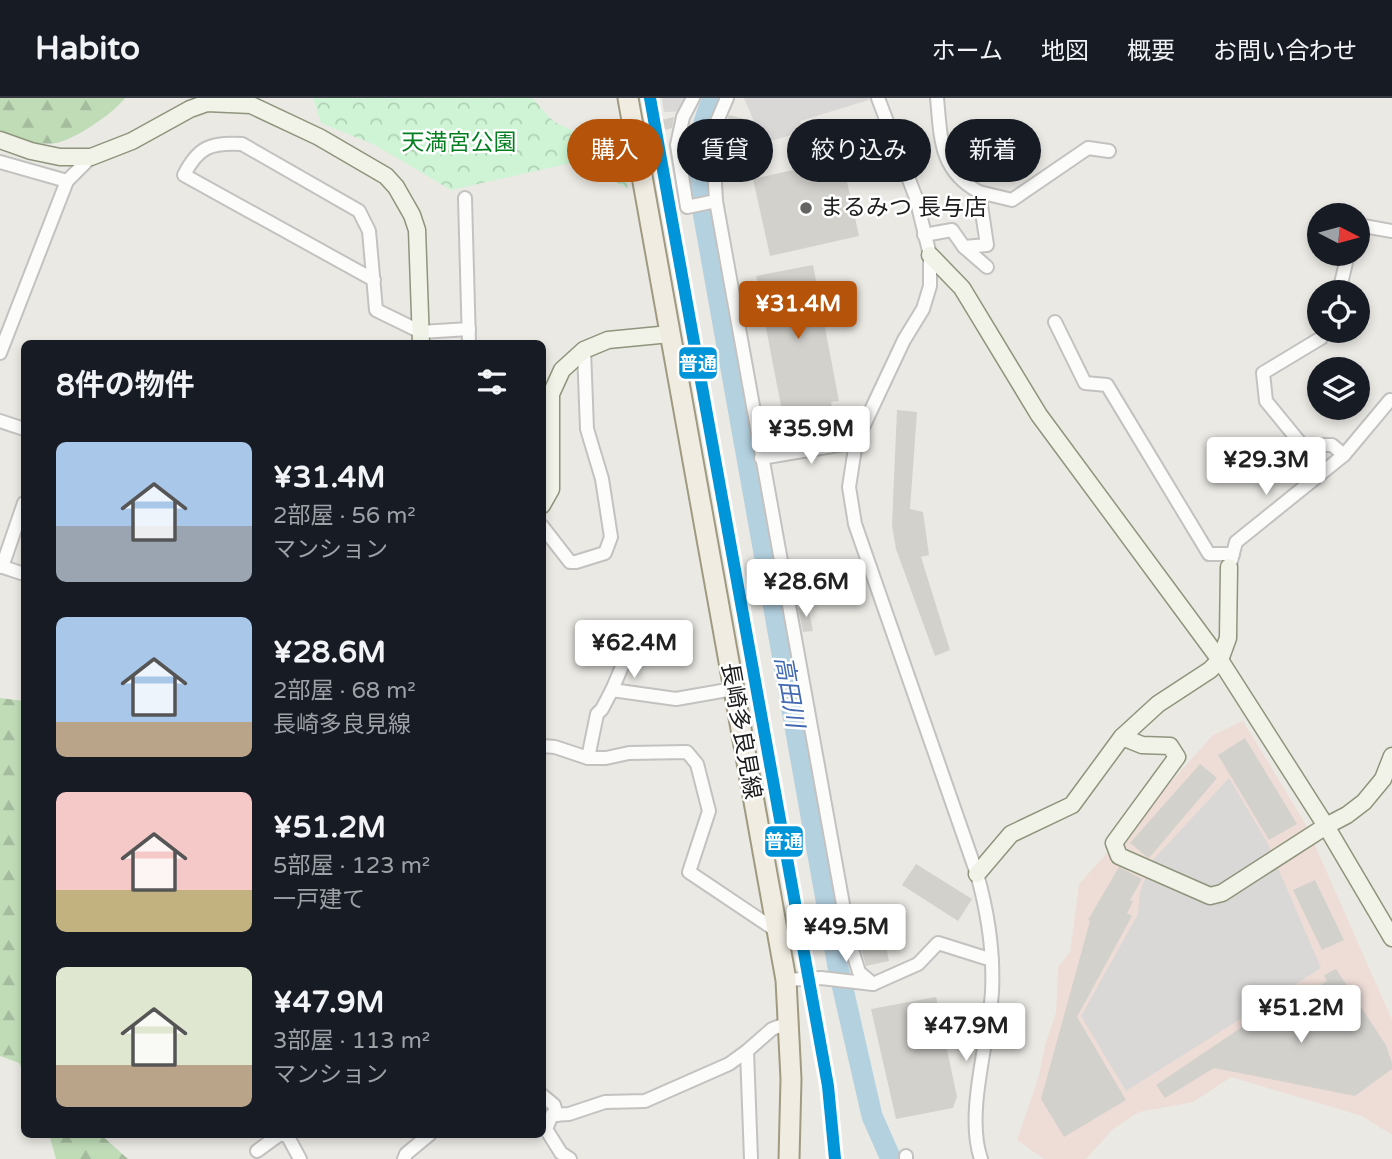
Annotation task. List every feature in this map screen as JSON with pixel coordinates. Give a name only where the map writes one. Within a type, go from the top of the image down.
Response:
[{"type":"main road","name":"長崎多良見線","points":[[628,98],[786,980],[791,1079],[789,1159]]},
{"type":"street","points":[[692,98],[683,117],[677,145],[687,207],[716,201]]},
{"type":"street","points":[[727,98],[712,133],[716,201],[850,943],[859,972],[868,983]]},
{"type":"street","points":[[878,98],[916,198],[930,255],[930,286],[923,309],[904,340],[856,442],[849,487],[855,523],[977,874],[988,915],[992,993],[975,1135],[981,1159]]},
{"type":"street","points":[[937,98],[942,145],[948,165],[960,179],[979,192],[1012,200],[1088,148],[1109,151]]},
{"type":"street","points":[[0,140],[60,157],[91,157],[132,141],[190,109],[207,103],[251,105],[319,137],[386,176],[396,187],[412,215],[416,230],[421,338]]},
{"type":"street","points":[[374,280],[184,175],[193,157],[222,142],[242,144],[359,211],[369,231],[374,280],[376,310],[421,338],[469,329]]},
{"type":"street","points":[[0,354],[67,181],[91,157]]},
{"type":"street","points":[[0,162],[67,181]]},
{"type":"street","points":[[964,247],[987,245],[979,192]]},
{"type":"street","points":[[465,198],[469,340]]},
{"type":"street","points":[[1370,227],[1392,231]]},
{"type":"street","points":[[924,235],[951,230],[964,247],[987,267]]},
{"type":"street","points":[[930,255],[962,288],[1039,415],[1220,660],[1326,826],[1392,937]]},
{"type":"street","points":[[1055,322],[1085,383],[1107,385],[1209,554],[1231,561]]},
{"type":"street","points":[[546,498],[551,489],[551,394],[562,370],[584,350],[608,340],[670,334]]},
{"type":"street","points":[[1313,343],[1263,373],[1266,401],[1302,444],[1332,445],[1345,455]]},
{"type":"street","points":[[546,531],[570,562],[605,552],[611,537],[602,479],[587,429],[584,350]]},
{"type":"street","points":[[977,874],[1011,834],[1072,805],[1122,737],[1158,705],[1210,670],[1220,660],[1228,638],[1231,561],[1237,542],[1345,455],[1390,400]]},
{"type":"street","points":[[0,421],[21,428]]},
{"type":"street","points":[[761,458],[856,442]]},
{"type":"street","points":[[21,511],[1,567],[21,573]]},
{"type":"street","points":[[588,758],[597,714],[612,690],[626,657]]},
{"type":"street","points":[[612,690],[676,699],[733,690]]},
{"type":"street","points":[[1122,737],[1142,745],[1170,746],[1177,757],[1114,843],[1119,856],[1210,896],[1222,893],[1364,802],[1383,779],[1392,756]]},
{"type":"street","points":[[546,746],[588,758],[606,758],[629,753],[687,752],[697,764],[709,811],[689,872],[777,931]]},
{"type":"street","points":[[786,980],[826,979],[868,983],[918,964],[938,943],[992,960]]},
{"type":"street","points":[[570,1159],[561,1153],[546,1129],[552,1115],[569,1114],[605,1102],[645,1101],[729,1065],[772,1029],[788,1023]]},
{"type":"street","points":[[747,1051],[751,1159]]},
{"type":"street","points":[[546,1098],[554,1105],[557,1115]]},
{"type":"street","points":[[257,1151],[275,1138]]},
{"type":"street","points":[[289,1138],[300,1159]]},
{"type":"street","points":[[404,1159],[406,1154],[425,1138]]},
{"type":"shaded area","points":[[662,98],[693,98],[692,111],[664,112]]},
{"type":"shaded area","points":[[744,98],[869,100],[807,119],[787,119],[787,136],[773,140],[773,119],[753,119]]},
{"type":"shaded area","points":[[1243,721],[1306,825],[1392,1020],[1392,1135],[1362,1116],[1231,1077],[1193,1102],[1139,1112],[1113,1129],[1086,1159],[1044,1159],[1017,1140],[1038,1079],[1056,1013],[1058,967],[1070,952],[1079,884],[1213,735]]},
{"type":"shaded area","points":[[1229,778],[1267,842],[1321,968],[1126,1091],[1081,1016],[1138,914],[1140,892],[1152,861]]},
{"type":"green space","points":[[0,98],[125,98],[112,111],[83,131],[64,141],[45,144],[0,139]]},
{"type":"green space","name":"天満宮公園","points":[[313,98],[532,98],[554,122],[567,128],[567,164],[451,190],[375,145],[321,123]]},
{"type":"green space","name":"天満宮公園","points":[[616,182],[627,182],[628,189]]},
{"type":"green space","points":[[0,698],[21,701],[21,1067],[19,1063],[0,1056]]},
{"type":"green space","points":[[50,1138],[104,1138],[128,1159],[56,1159]]},
{"type":"building","points":[[729,115],[744,119],[728,119]]},
{"type":"building","points":[[674,117],[672,128],[665,130],[663,120]]},
{"type":"building","name":"まるみつ 長与店","points":[[787,171],[787,182],[847,182],[859,236],[770,256],[754,182],[773,182],[773,175]]},
{"type":"building","points":[[813,265],[839,401],[831,402],[833,411],[794,419],[792,409],[782,411],[756,276]]},
{"type":"building","points":[[897,410],[917,412],[910,509],[923,512],[929,555],[921,557],[950,650],[935,656],[896,549],[892,525]]},
{"type":"building","points":[[808,606],[813,631],[803,632],[798,608]]},
{"type":"building","points":[[1245,738],[1297,824],[1269,840],[1218,755]]},
{"type":"building","points":[[1200,764],[1217,778],[1149,858],[1147,857],[1130,843]]},
{"type":"building","points":[[916,864],[972,899],[958,921],[902,885]]},
{"type":"building","points":[[1119,867],[1142,879],[1130,900],[1133,902],[1127,913],[1132,916],[1077,1017],[1126,1100],[1064,1137],[1041,1099],[1090,921],[1088,920]]},
{"type":"building","points":[[1315,880],[1344,940],[1322,950],[1293,890]]},
{"type":"building","points":[[874,911],[879,943],[885,942],[889,961],[866,966],[854,915]]},
{"type":"building","points":[[1336,969],[1386,1045],[1392,1069],[1355,1096],[1214,1068],[1165,1098],[1156,1085],[1288,996],[1292,1003],[1327,981],[1324,975]]},
{"type":"building","points":[[936,997],[957,1097],[953,1108],[896,1119],[871,1009]]},
{"type":"waterway","name":"高田川","points":[[713,98],[700,140],[698,184],[838,967],[872,1116],[891,1159]]},
{"type":"transit line","name":"普通","points":[[650,98],[828,1086],[835,1159]]},
{"type":"place","name":"まるみつ 長与店","points":[[806,208]]}]
